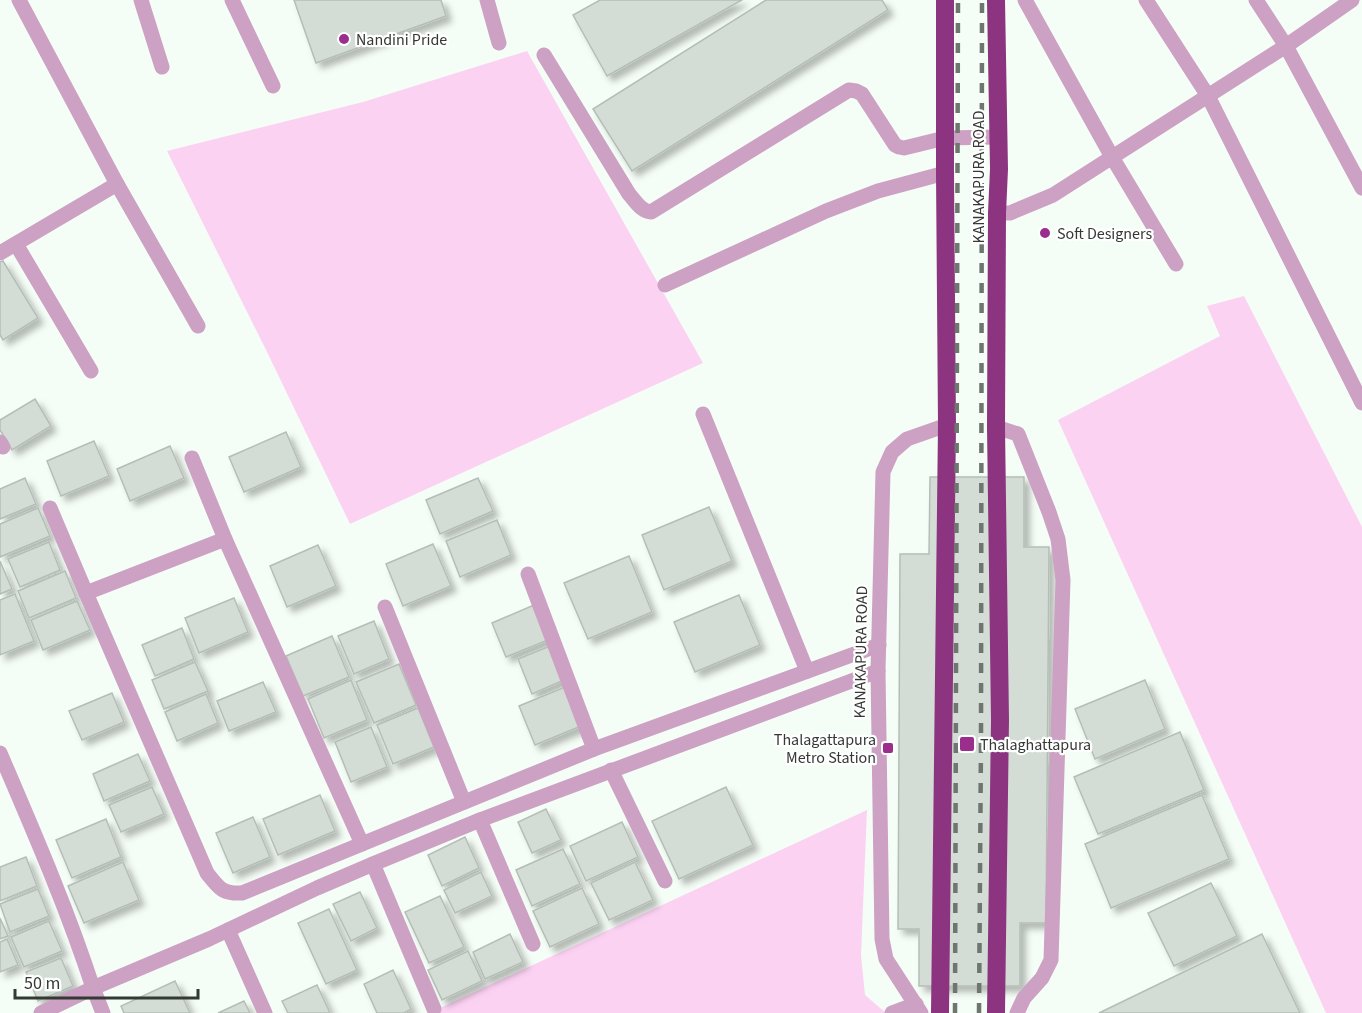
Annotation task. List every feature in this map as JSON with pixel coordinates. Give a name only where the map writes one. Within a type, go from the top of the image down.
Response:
[{"type":"highway","name":"KANAKAPURA ROAD","points":[[940,1013],[947,425],[945,0]]},
{"type":"highway","name":"KANAKAPURA ROAD","points":[[996,0],[998,137],[996,427],[1000,720],[996,1013]]},
{"type":"street","points":[[19,0],[117,184],[198,326]]},
{"type":"street","points":[[141,0],[162,67]]},
{"type":"street","points":[[232,0],[273,86]]},
{"type":"street","points":[[487,0],[499,43]]},
{"type":"street","points":[[1025,0],[1112,158],[1176,264]]},
{"type":"street","points":[[1146,0],[1208,96],[1362,403]]},
{"type":"street","points":[[1256,0],[1286,46],[1361,185]]},
{"type":"street","points":[[997,213],[1010,213],[1053,195],[1286,46],[1352,0]]},
{"type":"street","points":[[544,55],[629,194],[640,207],[651,212],[849,90],[861,94],[895,145],[899,147],[904,148],[945,138],[998,137]]},
{"type":"street","points":[[665,285],[834,207],[878,191],[945,173]]},
{"type":"street","points":[[0,253],[117,184]]},
{"type":"street","points":[[16,244],[91,372]]},
{"type":"street","points":[[703,414],[807,671]]},
{"type":"street","name":"KANAKAPURA ROAD","points":[[919,1009],[886,959],[882,939],[878,671],[883,472],[892,452],[908,439],[947,425]]},
{"type":"street","points":[[996,427],[1017,434],[1059,539],[1063,580],[1051,960],[1042,978],[1024,998],[1017,1013]]},
{"type":"street","points":[[192,458],[225,538],[362,844]]},
{"type":"street","points":[[50,508],[207,873],[219,888],[230,893],[242,893],[594,749],[879,645]]},
{"type":"street","points":[[86,593],[225,538]]},
{"type":"street","points":[[528,574],[594,749]]},
{"type":"street","points":[[385,607],[464,802]]},
{"type":"street","points":[[41,1013],[373,864],[480,820],[878,671]]},
{"type":"street","points":[[0,753],[56,886],[103,1013]]},
{"type":"street","points":[[611,770],[665,881]]},
{"type":"street","points":[[480,820],[533,944]]},
{"type":"street","points":[[373,864],[434,1009]]},
{"type":"street","points":[[228,930],[265,1013]]},
{"type":"street","points":[[892,1013],[919,1009]]},
{"type":"shaded area","points":[[527,51],[703,363],[350,524],[167,151],[363,102]]},
{"type":"shaded area","points":[[1244,296],[1362,527],[1362,1013],[1326,1013],[1058,420],[1220,336],[1207,306]]},
{"type":"shaded area","points":[[867,810],[861,955],[865,995],[886,1013],[429,1013]]},
{"type":"building","name":"Nandini Pride","points":[[294,0],[441,0],[446,16],[316,63]]},
{"type":"building","points":[[600,0],[742,0],[607,76],[573,15]]},
{"type":"building","points":[[766,0],[882,0],[888,10],[632,171],[593,109]]},
{"type":"building","points":[[3,261],[38,318],[3,340],[0,335],[0,262]]},
{"type":"building","points":[[35,399],[51,426],[12,450],[0,430],[0,420]]},
{"type":"building","points":[[286,432],[301,467],[244,492],[229,457]]},
{"type":"building","points":[[94,441],[109,476],[61,496],[47,461]]},
{"type":"building","points":[[170,446],[184,478],[130,501],[117,469]]},
{"type":"building","points":[[930,477],[1024,477],[1024,547],[1049,547],[1046,923],[1020,923],[1020,986],[919,986],[919,929],[898,929],[900,554],[929,554]]},
{"type":"building","points":[[25,478],[36,504],[0,519],[0,489]]},
{"type":"building","points":[[478,478],[493,511],[440,534],[426,500]]},
{"type":"building","points":[[709,507],[732,561],[664,590],[642,535]]},
{"type":"building","points":[[38,508],[50,536],[0,557],[0,524]]},
{"type":"building","points":[[497,520],[511,555],[460,577],[446,541]]},
{"type":"building","points":[[49,542],[60,570],[20,587],[8,559]]},
{"type":"building","points":[[433,544],[451,586],[403,606],[386,564]]},
{"type":"building","points":[[318,545],[336,586],[287,607],[270,566]]},
{"type":"building","points":[[629,556],[652,612],[588,639],[564,583]]},
{"type":"building","points":[[0,561],[12,589],[0,594]]},
{"type":"building","points":[[65,571],[76,598],[29,618],[18,591]]},
{"type":"building","points":[[15,594],[34,641],[0,655],[0,600]]},
{"type":"building","points":[[739,595],[760,645],[695,672],[674,622]]},
{"type":"building","points":[[234,598],[248,632],[199,653],[185,618]]},
{"type":"building","points":[[77,601],[90,630],[43,650],[31,620]]},
{"type":"building","points":[[534,605],[548,640],[506,657],[492,623]]},
{"type":"building","points":[[374,621],[389,659],[354,674],[338,636]]},
{"type":"building","points":[[182,628],[194,659],[155,676],[142,645]]},
{"type":"building","points":[[332,636],[349,677],[303,696],[286,656]]},
{"type":"building","points":[[550,646],[564,680],[532,694],[518,659]]},
{"type":"building","points":[[195,662],[208,691],[164,709],[152,680]]},
{"type":"building","points":[[399,664],[416,705],[374,723],[356,682]]},
{"type":"building","points":[[351,680],[367,720],[324,738],[308,699]]},
{"type":"building","points":[[1145,680],[1165,729],[1095,759],[1075,709]]},
{"type":"building","points":[[263,682],[276,712],[229,731],[217,701]]},
{"type":"building","points":[[565,687],[581,726],[535,745],[519,706]]},
{"type":"building","points":[[112,693],[124,722],[82,740],[69,711]]},
{"type":"building","points":[[206,694],[218,723],[177,741],[165,712]]},
{"type":"building","points":[[418,708],[434,747],[393,764],[377,725]]},
{"type":"building","points":[[371,727],[387,767],[351,782],[335,742]]},
{"type":"building","points":[[1180,732],[1204,790],[1098,834],[1074,777]]},
{"type":"building","points":[[138,754],[150,781],[104,801],[93,774]]},
{"type":"building","points":[[152,787],[164,814],[121,832],[109,805]]},
{"type":"building","points":[[726,787],[753,845],[679,879],[652,821]]},
{"type":"building","points":[[320,795],[335,831],[278,855],[263,819]]},
{"type":"building","points":[[1202,795],[1229,859],[1111,908],[1085,844]]},
{"type":"building","points":[[546,809],[561,840],[532,853],[518,822]]},
{"type":"building","points":[[253,817],[270,857],[233,873],[216,833]]},
{"type":"building","points":[[106,819],[121,857],[72,878],[56,840]]},
{"type":"building","points":[[622,822],[638,857],[586,881],[570,846]]},
{"type":"building","points":[[465,837],[479,868],[442,886],[428,855]]},
{"type":"building","points":[[563,849],[580,884],[532,906],[516,870]]},
{"type":"building","points":[[26,857],[37,886],[0,901],[0,867]]},
{"type":"building","points":[[123,862],[139,900],[84,923],[68,886]]},
{"type":"building","points":[[635,862],[653,900],[609,920],[591,883]]},
{"type":"building","points":[[481,872],[492,896],[455,913],[444,890]]},
{"type":"building","points":[[1211,883],[1237,936],[1174,966],[1148,913]]},
{"type":"building","points":[[582,888],[599,924],[550,947],[533,911]]},
{"type":"building","points":[[38,889],[49,916],[10,932],[0,904]]},
{"type":"building","points":[[360,892],[377,928],[351,941],[333,904]]},
{"type":"building","points":[[440,896],[464,947],[429,963],[405,912]]},
{"type":"building","points":[[329,909],[357,970],[326,984],[298,923]]},
{"type":"building","points":[[0,918],[8,936],[0,939]]},
{"type":"building","points":[[49,921],[62,951],[24,967],[11,937]]},
{"type":"building","points":[[510,934],[523,962],[485,979],[473,952]]},
{"type":"building","points":[[1262,934],[1300,1013],[1099,1013]]},
{"type":"building","points":[[7,939],[18,965],[0,972],[0,942]]},
{"type":"building","points":[[468,951],[482,981],[442,1000],[428,970]]},
{"type":"building","points":[[61,958],[73,986],[38,1001],[26,972]]},
{"type":"building","points":[[393,970],[411,1009],[404,1013],[377,1013],[364,984]]},
{"type":"building","points":[[175,981],[190,1013],[124,1013],[121,1006]]},
{"type":"building","points":[[317,985],[330,1013],[288,1013],[282,1001]]},
{"type":"building","points":[[244,1001],[250,1013],[218,1013]]},
{"type":"railway","points":[[955,1013],[958,0]]},
{"type":"railway","points":[[979,1013],[982,0]]},
{"type":"place","name":"Nandini Pride","points":[[344,39]]},
{"type":"place","name":"Soft Designers","points":[[1045,233]]},
{"type":"place","name":"Thalaghattapura","points":[[967,744]]},
{"type":"place","name":"Thalagattapura Metro Station","points":[[888,748]]}]
